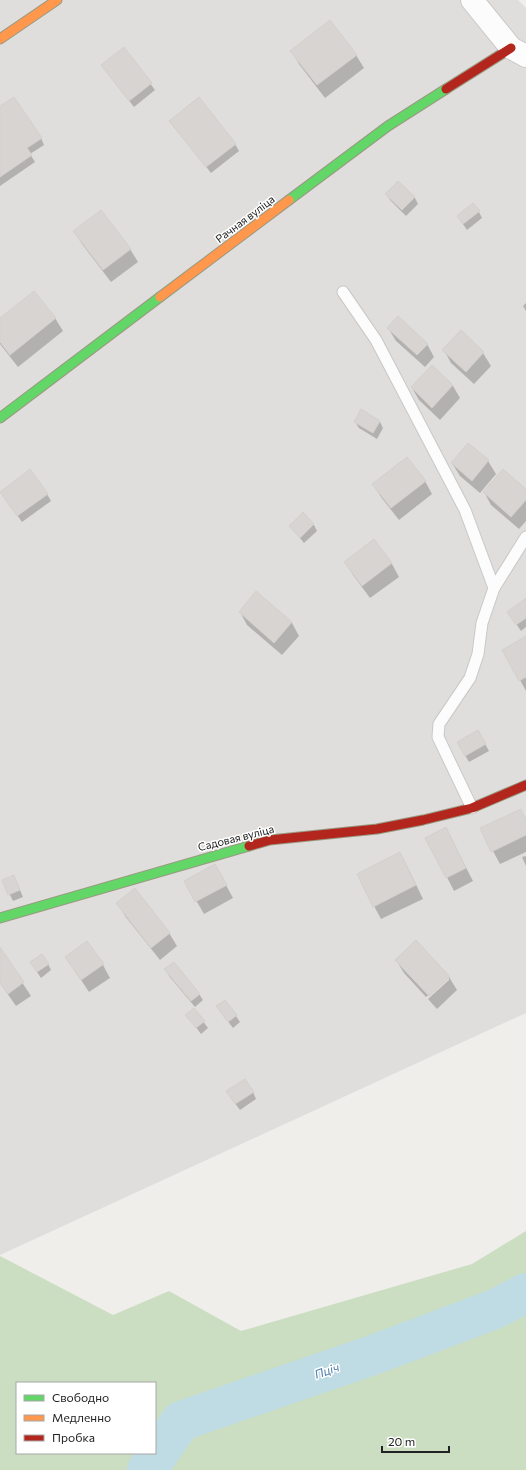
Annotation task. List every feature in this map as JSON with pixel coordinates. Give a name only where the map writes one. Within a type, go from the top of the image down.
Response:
[{"type":"street","points":[[0,39],[57,0]]},
{"type":"street","points":[[472,0],[519,52]]},
{"type":"street","name":"Рачная вуліца","points":[[0,418],[388,126],[519,52]]},
{"type":"street","name":"Садовая вуліца","points":[[0,918],[270,840],[377,829],[423,820],[472,808],[526,785]]},
{"type":"lane","points":[[343,292],[376,340],[465,510],[494,588]]},
{"type":"lane","points":[[472,808],[438,738],[439,724],[470,678],[478,654],[482,623],[494,588],[526,537]]},
{"type":"shaded area","points":[[0,0],[518,0],[526,8],[526,1013],[0,1255]]},
{"type":"green space","points":[[526,1231],[526,1470],[0,1470],[0,1256],[113,1315],[169,1291],[241,1331],[472,1264]]},
{"type":"building","points":[[330,20],[357,55],[317,85],[290,51]]},
{"type":"building","points":[[124,47],[152,83],[129,101],[101,65]]},
{"type":"building","points":[[14,97],[42,138],[27,148],[32,155],[0,177],[0,106]]},
{"type":"building","points":[[199,97],[236,144],[206,167],[169,121]]},
{"type":"building","points":[[398,181],[415,197],[402,210],[385,194]]},
{"type":"building","points":[[473,203],[480,211],[463,224],[457,216]]},
{"type":"building","points":[[101,210],[131,249],[103,270],[73,231]]},
{"type":"building","points":[[34,291],[56,318],[10,355],[0,342],[0,318]]},
{"type":"building","points":[[398,316],[428,344],[417,355],[387,328]]},
{"type":"building","points":[[461,330],[484,352],[466,372],[442,350]]},
{"type":"building","points":[[432,365],[453,385],[432,408],[411,387]]},
{"type":"building","points":[[361,409],[380,421],[373,433],[354,422]]},
{"type":"building","points":[[468,443],[489,460],[472,481],[451,463]]},
{"type":"building","points":[[407,457],[426,481],[391,508],[372,484]]},
{"type":"building","points":[[30,469],[48,494],[17,516],[0,492]]},
{"type":"building","points":[[503,469],[526,489],[526,500],[511,517],[483,492]]},
{"type":"building","points":[[303,512],[314,524],[300,538],[289,526]]},
{"type":"building","points":[[374,539],[392,563],[362,586],[344,562]]},
{"type":"building","points":[[256,591],[292,622],[274,643],[239,612]]},
{"type":"building","points":[[526,598],[526,618],[516,625],[507,612]]},
{"type":"building","points":[[526,636],[526,677],[519,681],[502,650]]},
{"type":"building","points":[[478,730],[486,744],[465,756],[457,742]]},
{"type":"building","points":[[521,809],[526,820],[526,835],[491,852],[480,828]]},
{"type":"building","points":[[446,827],[466,868],[446,878],[425,838]]},
{"type":"building","points":[[400,852],[416,885],[373,907],[357,874]]},
{"type":"building","points":[[215,864],[227,885],[195,902],[184,881]]},
{"type":"building","points":[[14,875],[20,890],[8,895],[2,880]]},
{"type":"building","points":[[135,888],[170,933],[151,948],[116,903]]},
{"type":"building","points":[[416,940],[450,977],[429,996],[395,960]]},
{"type":"building","points":[[87,941],[104,964],[81,980],[65,957]]},
{"type":"building","points":[[0,947],[24,982],[8,994],[0,983]]},
{"type":"building","points":[[42,954],[49,964],[37,972],[30,962]]},
{"type":"building","points":[[174,962],[200,994],[191,1001],[164,969]]},
{"type":"building","points":[[225,1000],[237,1015],[228,1022],[216,1006]]},
{"type":"building","points":[[194,1008],[205,1021],[196,1028],[185,1015]]},
{"type":"building","points":[[245,1079],[254,1092],[235,1104],[226,1091]]},
{"type":"waterway","name":"Пціч","points":[[147,1470],[181,1421],[373,1355],[495,1309],[526,1293]]},
{"type":"traffic: fast","points":[[289,200],[388,126],[446,89]]},
{"type":"traffic: fast","points":[[0,418],[160,297]]},
{"type":"traffic: fast","points":[[0,918],[249,846]]},
{"type":"traffic: slow","points":[[0,39],[57,0]]},
{"type":"traffic: slow","points":[[160,297],[289,200]]},
{"type":"traffic: jam","points":[[446,89],[511,48]]},
{"type":"traffic: jam","points":[[249,846],[270,840],[377,829],[423,820],[472,808],[526,785]]}]
